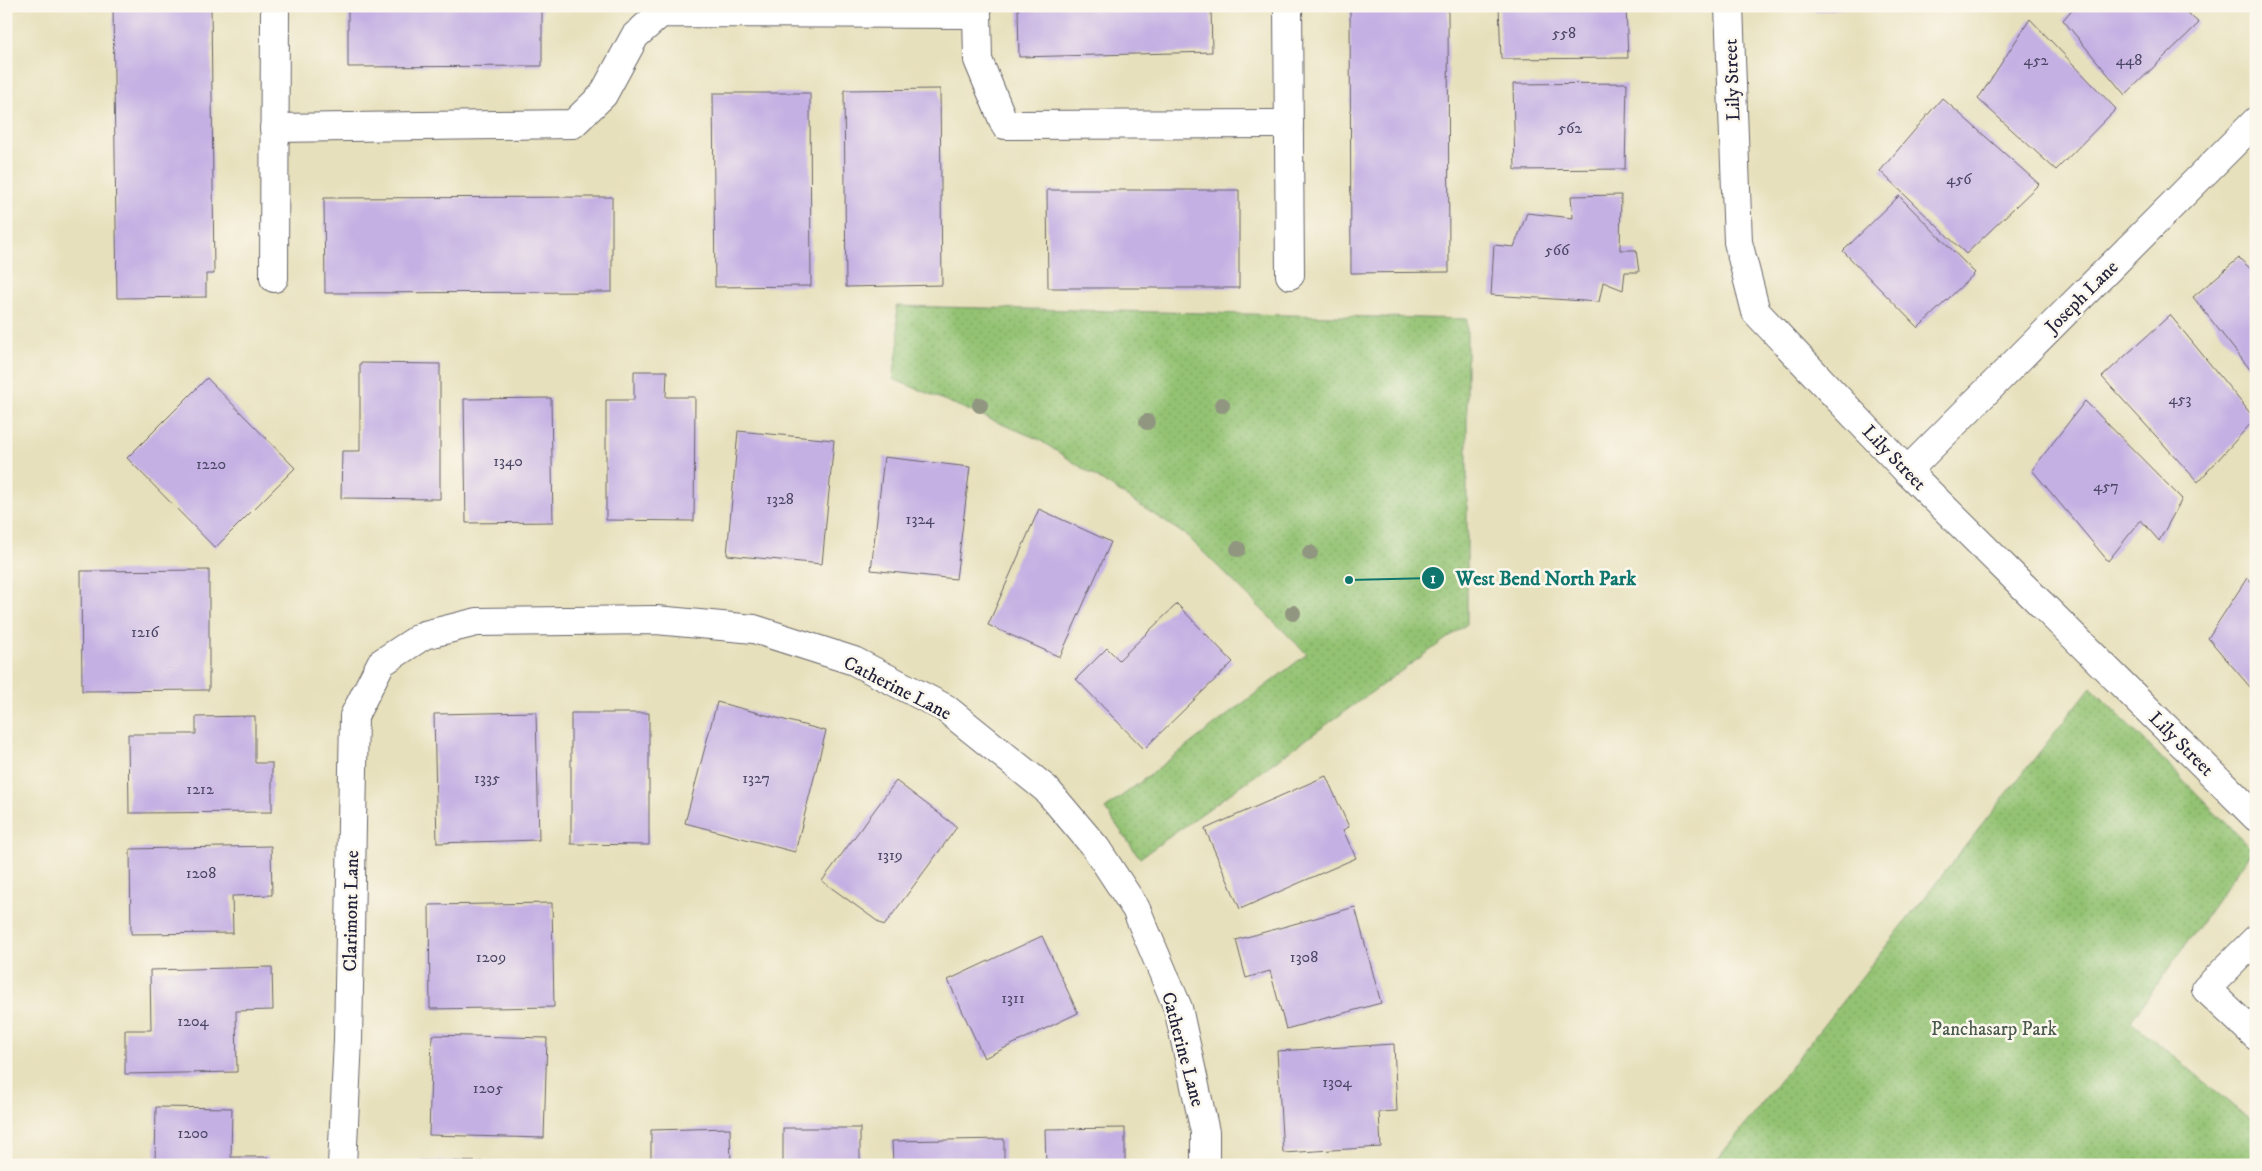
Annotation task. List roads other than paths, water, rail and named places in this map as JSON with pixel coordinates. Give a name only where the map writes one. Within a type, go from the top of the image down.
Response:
[{"type":"street","points":[[274,6],[274,278]]},
{"type":"street","points":[[1288,6],[1290,275]]},
{"type":"street","name":"Lily Street","points":[[1729,6],[1738,242],[1756,312],[1907,471],[2256,817]]},
{"type":"street","points":[[274,128],[572,124],[603,95],[635,36],[661,13],[978,14],[978,60],[1005,125],[1289,124]]},
{"type":"street","name":"Joseph Lane","points":[[1907,471],[2256,122]]},
{"type":"street","name":"Catherine Lane","points":[[381,663],[424,634],[477,622],[656,620],[754,629],[854,661],[945,708],[1046,788],[1096,848],[1136,910],[1178,1008],[1205,1132],[1205,1165]]},
{"type":"street","name":"Clarimont Lane","points":[[342,1165],[348,1040],[354,716],[381,663]]},
{"type":"street","points":[[2256,939],[2206,989],[2256,1036]]},
{"type":"place","name":"West Bend North Park","points":[[1349,580]]},
{"type":"park label","name":"Panchasarp Park","points":[[1994,1028]]}]
